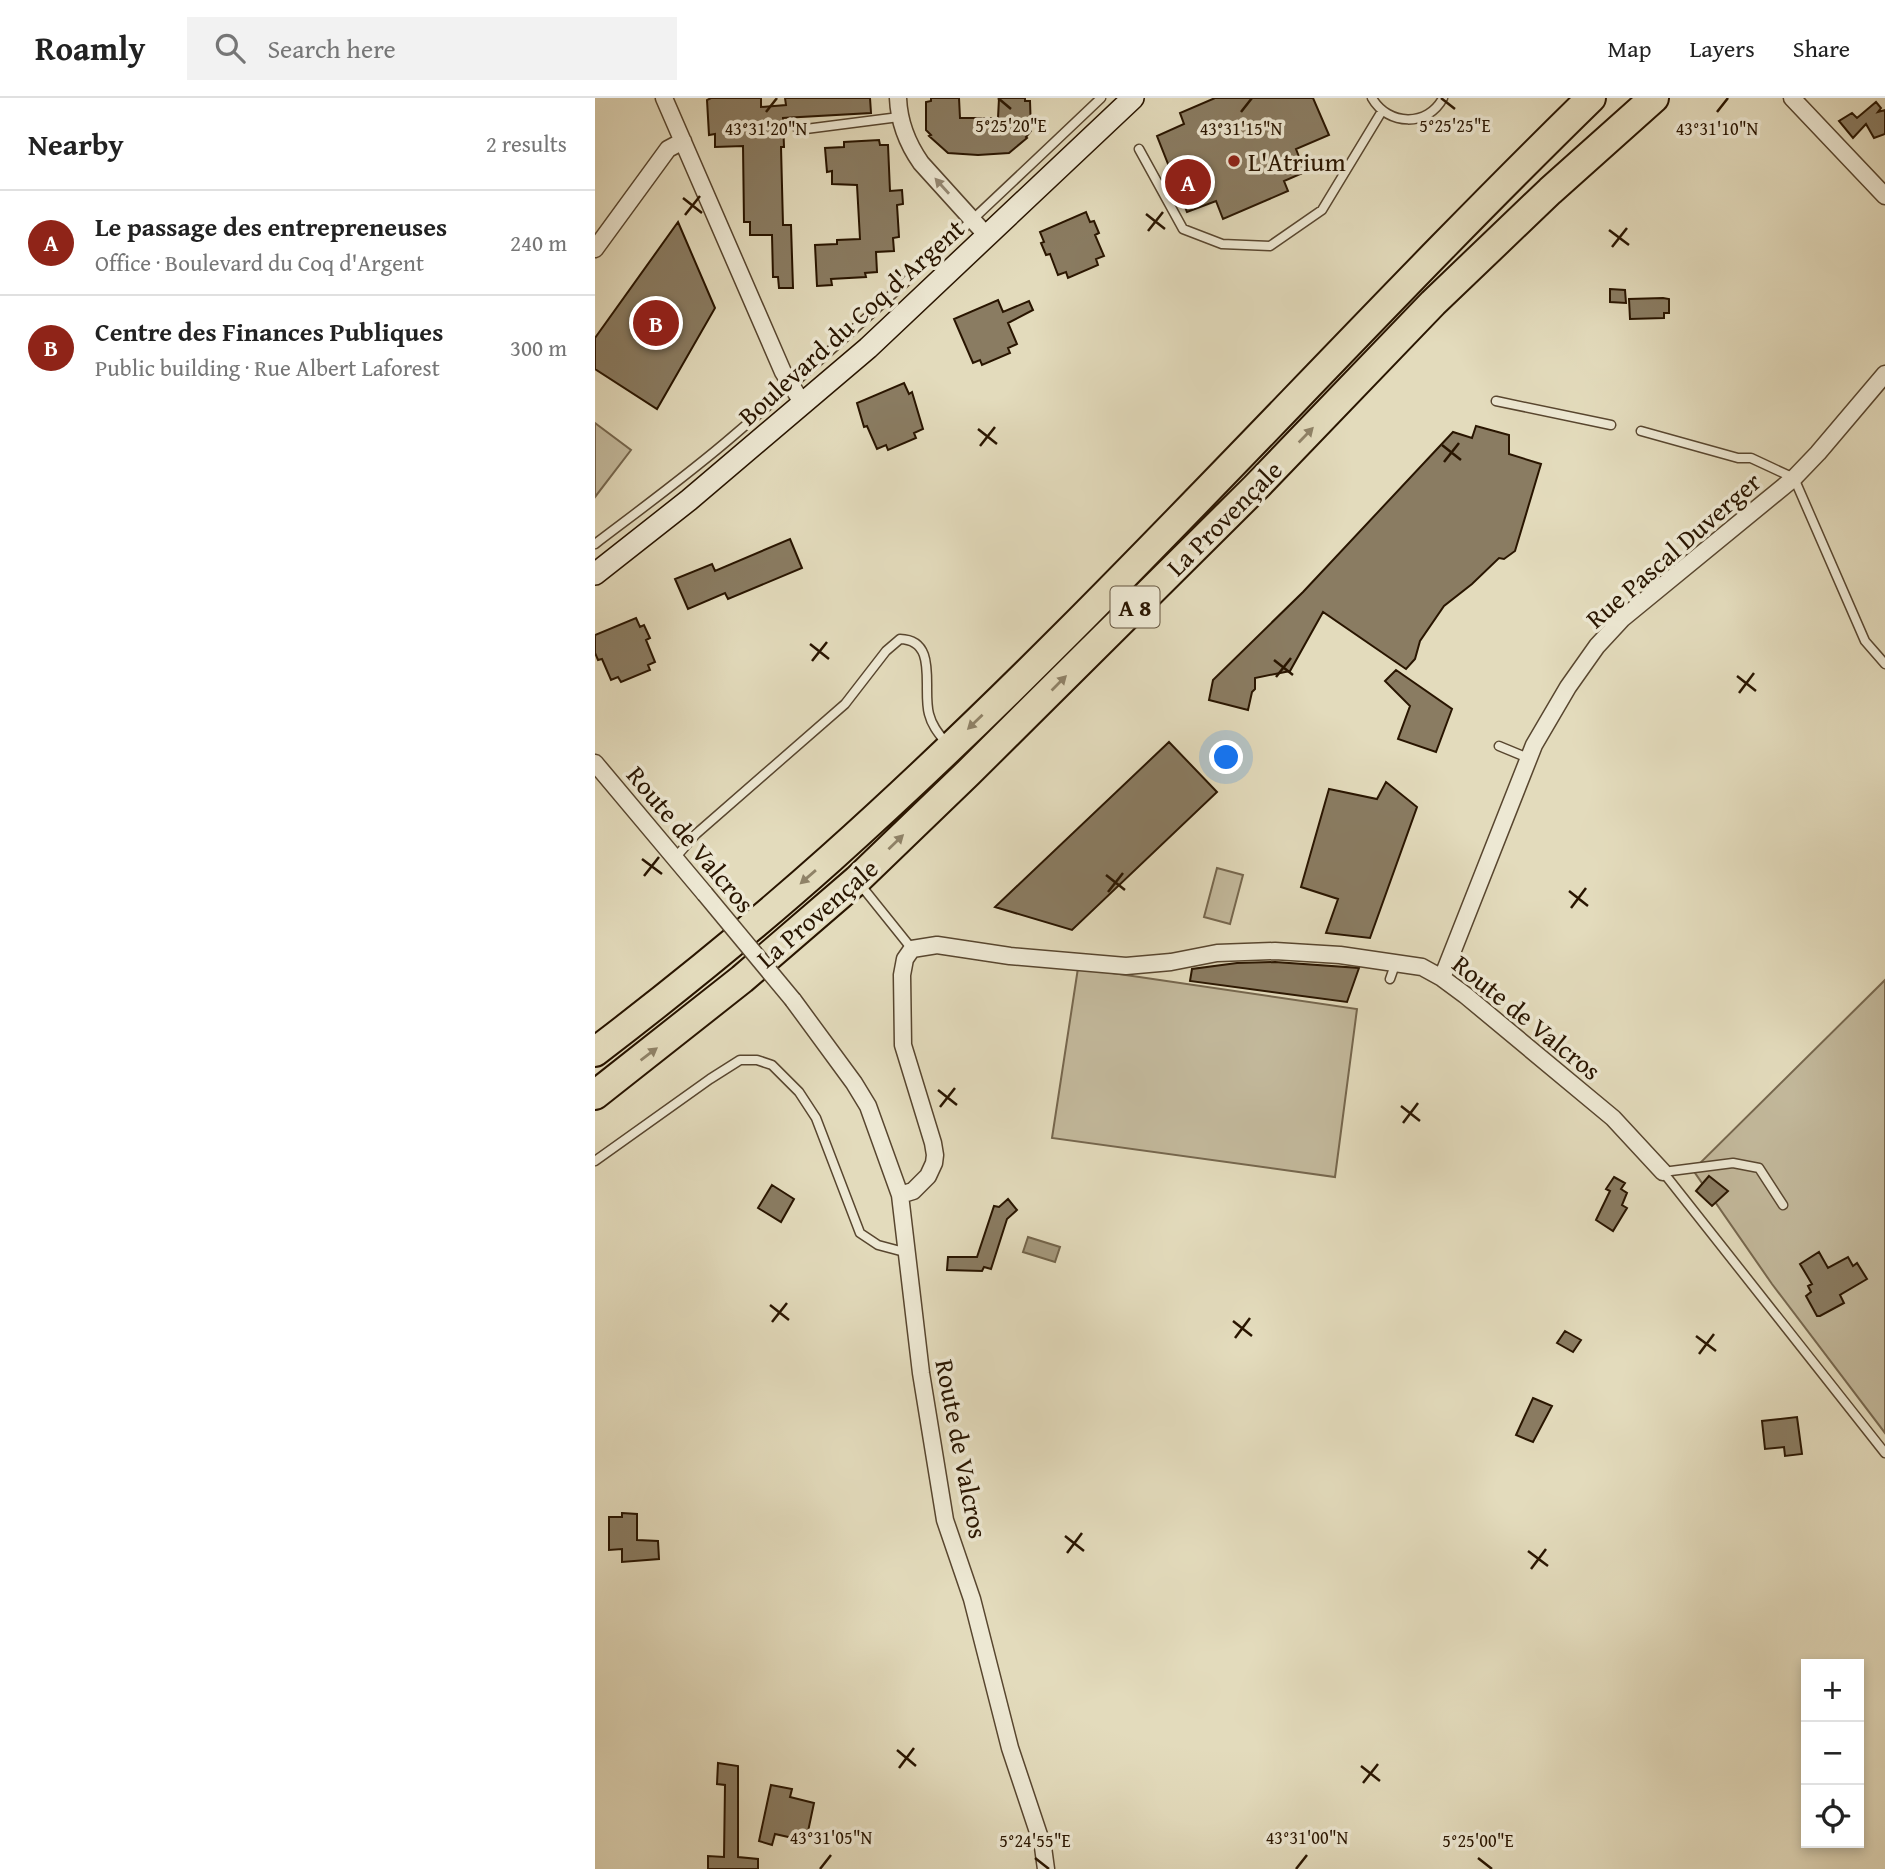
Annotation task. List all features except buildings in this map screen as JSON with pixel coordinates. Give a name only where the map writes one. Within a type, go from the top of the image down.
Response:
[{"type":"highway","points":[[1001,697],[1298,376],[1564,98]]},
{"type":"highway","name":"La Provençale","points":[[595,1052],[685,982],[820,867],[950,747],[1591,98]]},
{"type":"highway","name":"La Provençale","points":[[595,1095],[721,996],[857,880],[1235,507],[1443,294],[1550,191],[1654,98]]},
{"type":"street","points":[[898,98],[899,117],[912,150],[988,237]]},
{"type":"street","name":"Boulevard du Coq d'Argent","points":[[595,574],[689,500],[927,295],[1133,98]]},
{"type":"street","points":[[1792,98],[1885,196]]},
{"type":"street","points":[[666,104],[790,387],[803,404]]},
{"type":"street","points":[[595,248],[668,149],[683,141]]},
{"type":"street","name":"Rue Pascal Duverger","points":[[1442,978],[1528,758],[1568,687],[1597,646],[1622,619],[1794,478],[1885,374]]},
{"type":"street","name":"Route de Valcros","points":[[595,763],[793,1000],[847,1072],[868,1107],[900,1195],[921,1374],[945,1520],[972,1599],[1010,1748],[1043,1847],[1046,1869]]},
{"type":"street","name":"Route de Valcros","points":[[912,949],[937,945],[1023,957],[1126,966],[1171,962],[1217,953],[1275,951],[1340,955],[1422,967],[1442,978],[1613,1118],[1663,1172]]},
{"type":"street","points":[[900,1195],[913,1191],[927,1176],[934,1163],[935,1154],[903,1045],[902,975],[905,959],[912,949]]},
{"type":"lane","name":"Boulevard du Coq d'Argent","points":[[595,544],[685,475],[790,387],[973,220],[1101,98]]},
{"type":"lane","points":[[1372,98],[1382,111],[1393,118],[1406,121],[1420,119],[1432,112],[1443,98]]},
{"type":"lane","points":[[1139,149],[1183,229],[1222,244],[1270,246],[1322,210],[1382,111]]},
{"type":"lane","points":[[798,130],[899,117]]},
{"type":"lane","points":[[1496,401],[1611,425]]},
{"type":"lane","points":[[1641,431],[1738,458],[1751,458],[1794,478],[1865,641],[1885,664]]},
{"type":"lane","points":[[675,858],[696,834],[845,704],[886,651],[900,639],[912,641],[923,650],[926,658],[929,716],[950,747]]},
{"type":"lane","points":[[1499,746],[1528,758]]},
{"type":"lane","points":[[857,880],[912,949]]},
{"type":"lane","points":[[1390,979],[1396,962]]},
{"type":"lane","points":[[595,1161],[740,1060],[757,1060],[772,1065],[799,1091],[816,1118],[860,1233],[878,1245],[908,1253]]},
{"type":"lane","points":[[1663,1172],[1733,1163],[1759,1168],[1783,1205]]},
{"type":"lane","name":"Route de Valcros","points":[[1663,1172],[1885,1453]]},
{"type":"shaded area","points":[[595,423],[631,450],[595,497]]},
{"type":"shaded area","points":[[1217,868],[1243,875],[1230,924],[1204,917]]},
{"type":"shaded area","points":[[1078,968],[1357,1009],[1335,1177],[1052,1138]]},
{"type":"shaded area","points":[[1885,980],[1885,1433],[1772,1284],[1693,1170]]},
{"type":"shaded area","points":[[1028,1237],[1060,1247],[1055,1262],[1023,1252]]},
{"type":"place","name":"L'Atrium","points":[[1234,161]]},
{"type":"place","name":"Le passage des entrepreneuses","points":[[1188,182]]},
{"type":"place","name":"Centre des Finances Publiques","points":[[656,323]]}]
